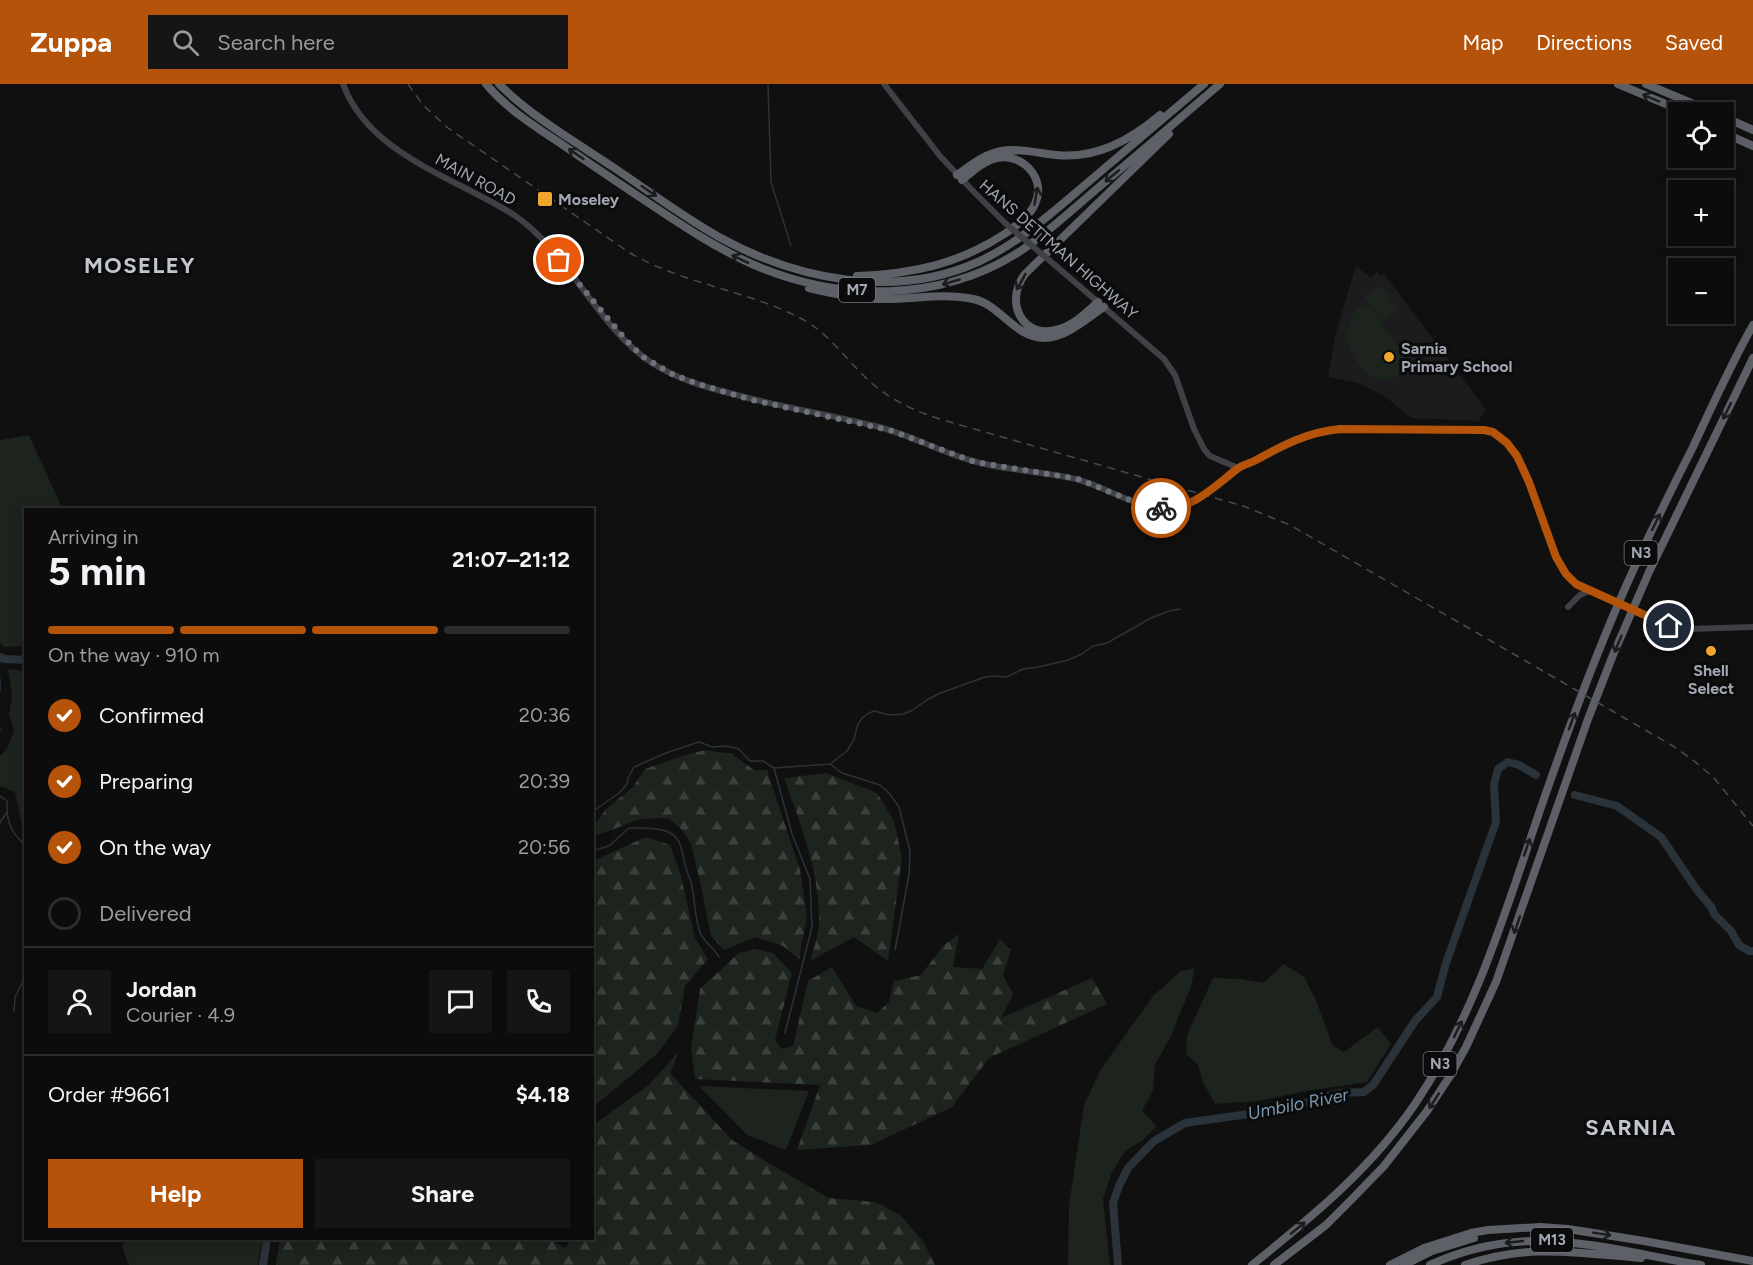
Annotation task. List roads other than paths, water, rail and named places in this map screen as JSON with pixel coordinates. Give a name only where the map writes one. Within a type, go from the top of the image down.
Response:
[{"type":"highway","name":"M7","points":[[486,84],[531,124],[699,237],[771,272],[840,288],[888,292],[935,287],[969,277],[1007,259],[1042,235],[1220,84]]},
{"type":"highway","name":"M7","points":[[499,84],[531,112],[717,236],[764,259],[817,275],[861,281],[896,281],[946,273],[986,258],[1011,244],[1040,223],[1204,84]]},
{"type":"highway","points":[[959,177],[981,159],[1003,151],[1074,156],[1106,149],[1125,140],[1197,84]]},
{"type":"highway","points":[[1618,84],[1668,105]]},
{"type":"highway","points":[[1646,84],[1689,102]]},
{"type":"highway","points":[[1101,305],[1066,327],[1043,331],[1035,329],[1023,320],[1016,305],[1016,288],[1025,274],[1210,93]]},
{"type":"highway","points":[[1734,121],[1753,130]]},
{"type":"highway","points":[[1734,134],[1753,141]]},
{"type":"highway","points":[[1734,136],[1753,146]]},
{"type":"highway","points":[[817,275],[887,275],[947,263],[989,243],[1018,224],[1030,213],[1037,198],[1038,186],[1033,172],[1024,163],[1014,159],[1005,157],[994,159],[959,177]]},
{"type":"highway","points":[[771,272],[800,285],[843,295],[884,299],[954,296],[976,299],[994,309],[1025,333],[1043,338],[1068,332],[1101,305]]},
{"type":"highway","name":"N3","points":[[1252,1265],[1312,1216],[1372,1158],[1415,1103],[1454,1038],[1483,975],[1541,806],[1603,640],[1635,565],[1753,325]]},
{"type":"highway","name":"N3","points":[[1274,1265],[1326,1225],[1384,1166],[1450,1077],[1482,1016],[1496,982],[1566,781],[1613,655],[1649,572],[1753,358]]},
{"type":"highway","name":"M13","points":[[1404,1265],[1432,1251],[1502,1230],[1540,1227],[1568,1229],[1712,1252],[1753,1261]]},
{"type":"highway","points":[[1390,1265],[1424,1248],[1456,1237],[1488,1230],[1502,1230]]},
{"type":"highway","name":"M13","points":[[1430,1265],[1484,1247],[1539,1240],[1596,1245],[1701,1265]]},
{"type":"highway","points":[[1465,1265],[1501,1254],[1534,1251],[1565,1251],[1676,1261]]},
{"type":"highway","points":[[1712,1252],[1753,1256]]},
{"type":"main road","name":"MAIN ROAD","points":[[343,84],[359,115],[385,141],[528,225],[613,326],[643,357],[674,375],[698,384],[777,405],[889,430],[975,462],[1078,479],[1137,503],[1166,509],[1181,507],[1223,481],[1238,468],[1295,439],[1329,430],[1461,429],[1493,432],[1511,448],[1522,467],[1562,569],[1570,579],[1592,592],[1669,626],[1689,629],[1753,627]]},
{"type":"main road","name":"HANS DETTMAN HIGHWAY","points":[[884,84],[959,177],[1005,223],[1164,359],[1175,375],[1194,429],[1207,453],[1213,458],[1238,468]]},
{"type":"main road","points":[[1568,607],[1580,595],[1592,592]]},
{"type":"waterway","points":[[768,84],[771,182],[791,246]]},
{"type":"waterway","points":[[594,811],[619,793],[627,784],[634,767],[699,742],[712,747],[727,746],[739,749],[750,761],[763,761],[774,768],[830,764],[847,751],[854,739],[858,724],[869,713],[874,711],[890,715],[903,714],[938,694],[985,677],[1006,677],[1023,669],[1068,660],[1093,646],[1107,643],[1151,618],[1180,609]]},
{"type":"waterway","name":"Umbilo River","points":[[0,657],[24,660]]},
{"type":"waterway","name":"Umbilo River","points":[[0,658],[0,663]]},
{"type":"waterway","points":[[0,679],[0,691]]},
{"type":"waterway","name":"Umbilo River","points":[[1118,1265],[1113,1203],[1128,1168],[1154,1141],[1185,1123],[1284,1109],[1339,1093],[1364,1092],[1373,1085],[1415,1021],[1437,997],[1446,963],[1496,822],[1494,784],[1498,769],[1508,762],[1519,765],[1536,775]]},
{"type":"waterway","points":[[830,764],[842,773],[880,785],[899,807],[910,851],[909,875],[895,950]]},
{"type":"waterway","points":[[774,768],[792,834],[810,879],[812,927],[785,1033]]},
{"type":"waterway","name":"Umbilo River","points":[[1575,795],[1617,806],[1661,837],[1714,914],[1731,931],[1739,945],[1753,951]]},
{"type":"waterway","points":[[0,796],[7,801],[11,828],[24,845]]},
{"type":"waterway","points":[[0,823],[6,813]]},
{"type":"waterway","points":[[594,850],[609,846],[629,828],[657,829],[675,836],[681,847],[691,882],[700,932],[719,957]]},
{"type":"waterway","points":[[14,1012],[15,997],[24,979]]},
{"type":"waterway","name":"Umbilo River","points":[[263,1265],[267,1240]]},
{"type":"railway","points":[[408,84],[423,105],[448,128],[630,253],[650,264],[758,300],[800,318],[825,336],[870,382],[899,402],[943,420],[1243,506],[1290,525],[1673,746],[1714,778],[1753,826]]},
{"type":"place","name":"Moseley","points":[[545,199]]},
{"type":"place","name":"Sarnia Primary School","points":[[1389,357]]},
{"type":"place","name":"Shell Select","points":[[1711,651]]},
{"type":"district","name":"MOSELEY","points":[[140,265]]},
{"type":"district","name":"SARNIA","points":[[1631,1127]]}]
